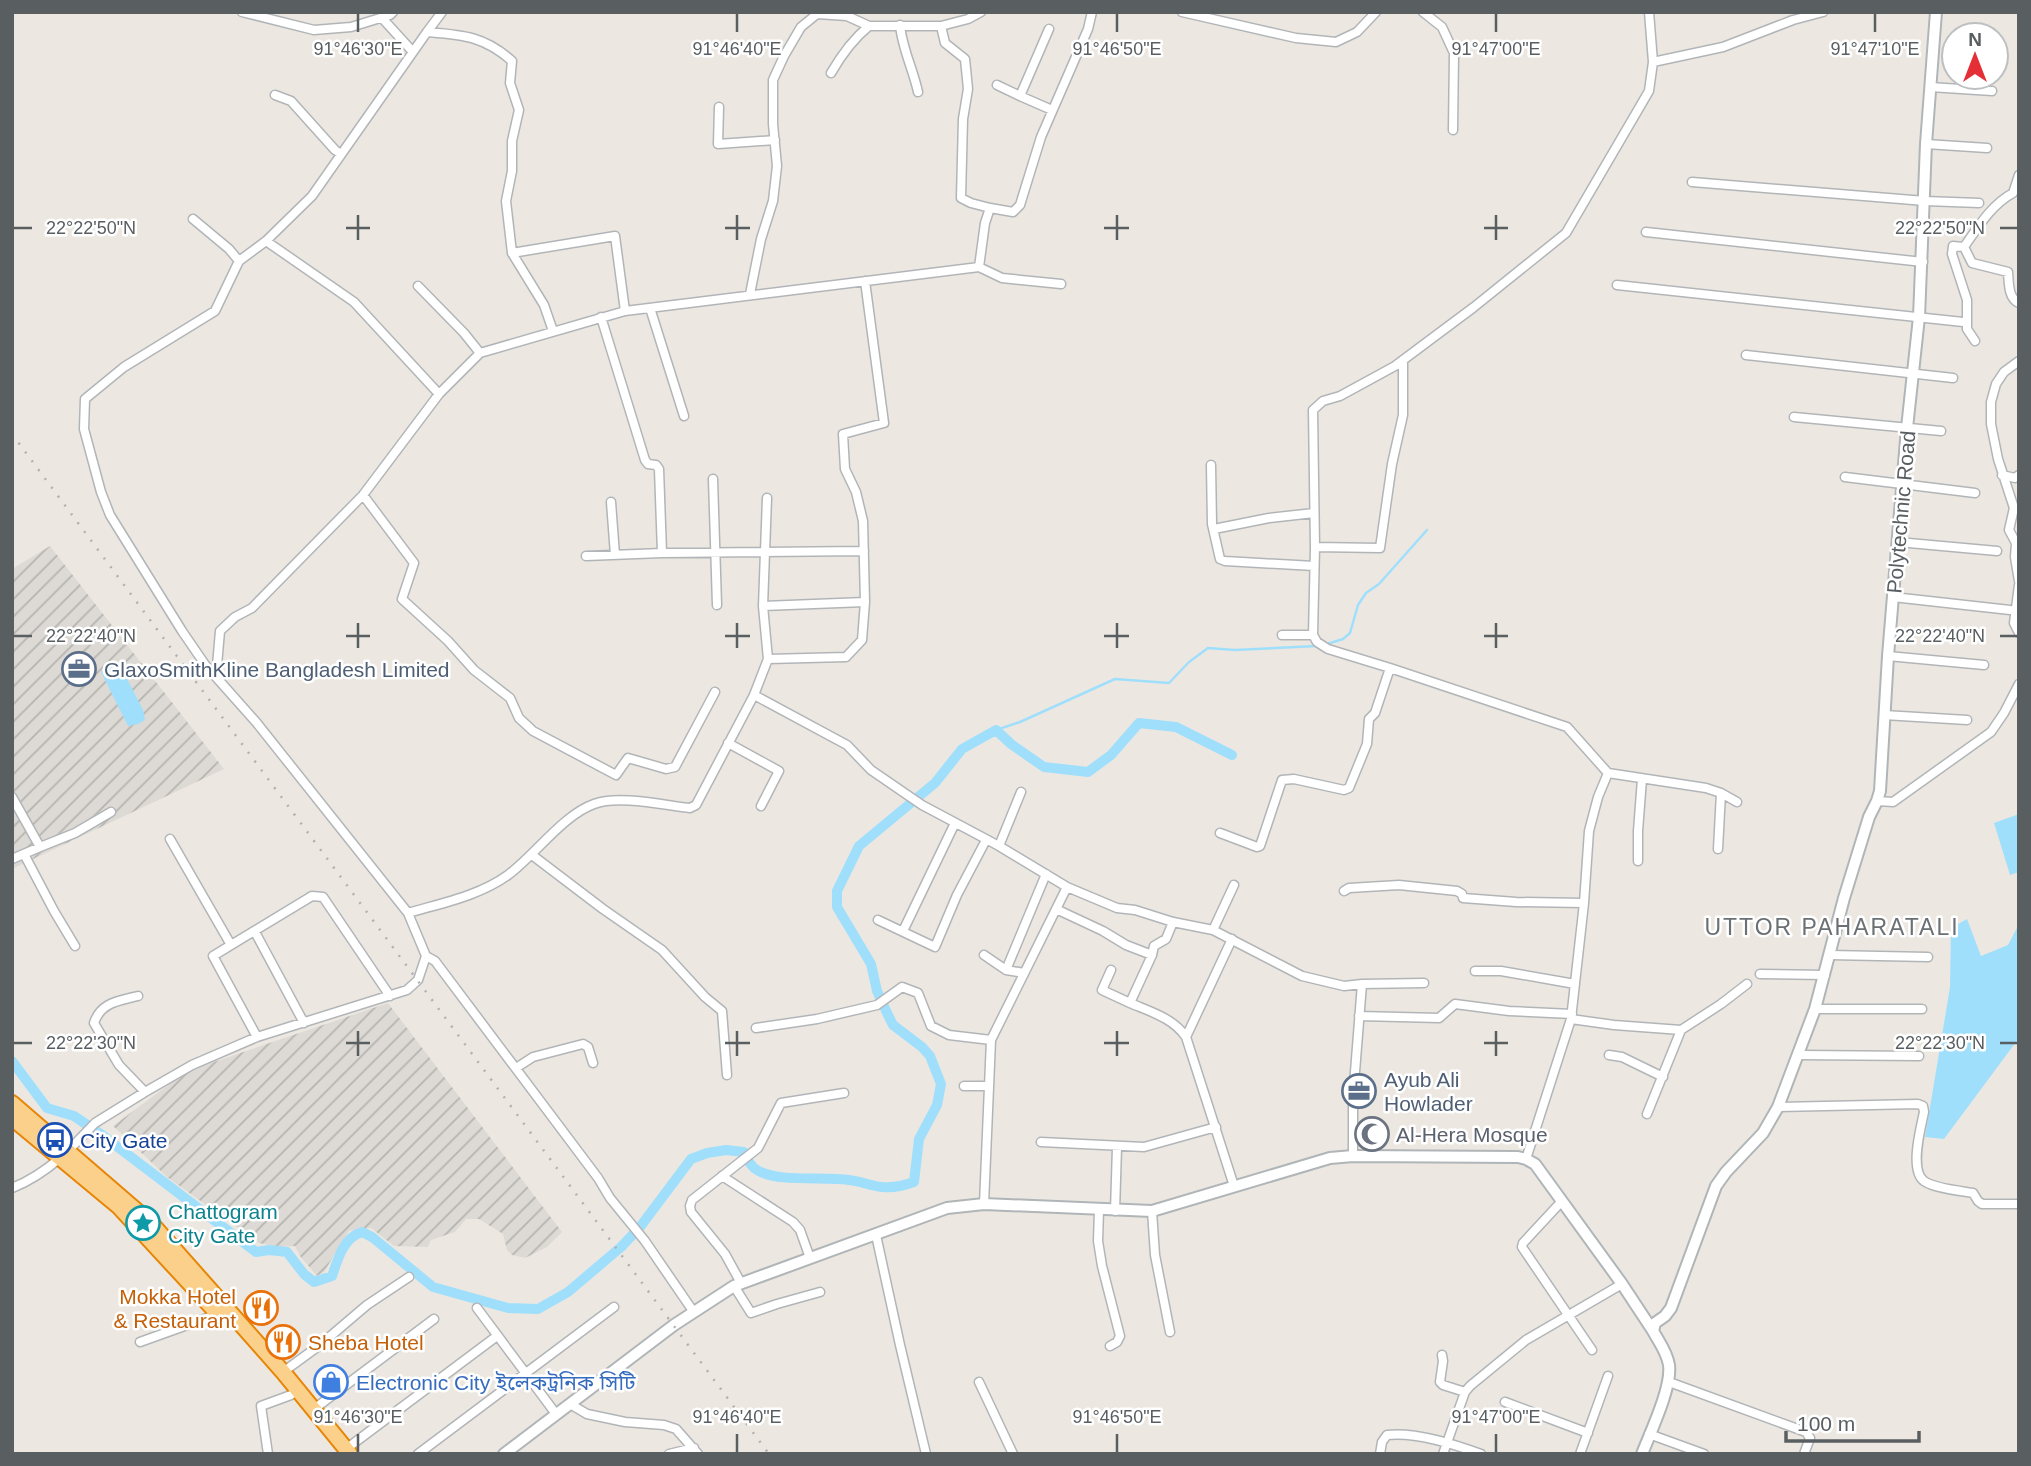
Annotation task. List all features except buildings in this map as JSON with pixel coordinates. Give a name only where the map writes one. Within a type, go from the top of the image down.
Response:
[{"type":"highway","points":[[12,1103],[283,1371],[345,1452]]},
{"type":"highway","points":[[12,1118],[64,1154]]},
{"type":"highway","points":[[214,1305],[324,1434],[345,1452]]},
{"type":"street","points":[[242,12],[314,30],[351,27],[393,12]]},
{"type":"street","points":[[442,12],[312,196],[266,241],[239,261],[215,311],[124,367],[85,399],[84,429],[110,515],[206,666],[256,722],[408,913],[426,956],[435,961],[516,1068],[645,1241],[693,1311]]},
{"type":"street","points":[[806,12],[847,16],[869,26],[941,26],[968,19],[981,12]]},
{"type":"street","points":[[941,26],[945,43],[965,60],[968,89],[963,119],[961,198],[971,203],[1013,212],[1020,205],[1031,164],[1088,29],[1092,12]]},
{"type":"street","points":[[1182,12],[1296,38],[1336,42],[1357,33],[1376,12]]},
{"type":"street","points":[[1423,12],[1442,27],[1454,53],[1453,130]]},
{"type":"street","points":[[1315,639],[1313,410],[1318,403],[1340,396],[1403,360],[1566,233],[1649,91],[1653,62],[1648,12]]},
{"type":"street","points":[[1653,62],[1723,47],[1793,20],[1823,12]]},
{"type":"street","name":"Polytechnic Road","points":[[1653,1331],[1654,1323],[1665,1317],[1671,1308],[1716,1186],[1763,1133],[1778,1107],[1815,1009],[1847,886],[1880,791],[1888,656],[1923,262],[1926,144],[1936,12]]},
{"type":"street","points":[[750,294],[761,239],[773,201],[777,166],[773,80],[801,27],[817,13]]},
{"type":"street","points":[[382,18],[413,52]]},
{"type":"street","points":[[900,25],[902,41],[918,92]]},
{"type":"street","points":[[831,73],[855,37],[869,26]]},
{"type":"street","points":[[1020,96],[1049,29]]},
{"type":"street","points":[[427,33],[467,35],[497,48],[512,61],[510,83],[519,110],[512,141],[512,171],[506,201],[512,253],[544,305],[553,331]]},
{"type":"street","points":[[997,85],[1052,110]]},
{"type":"street","points":[[1930,87],[1992,92]]},
{"type":"street","points":[[275,94],[291,101],[341,154]]},
{"type":"street","points":[[719,107],[718,144],[775,140]]},
{"type":"street","points":[[1926,144],[1987,148]]},
{"type":"street","points":[[1965,247],[1979,225],[2004,198],[2013,193],[2019,175]]},
{"type":"street","points":[[1692,182],[1979,203]]},
{"type":"street","points":[[979,267],[985,223],[990,208]]},
{"type":"street","points":[[193,219],[229,249],[239,261]]},
{"type":"street","points":[[1646,232],[1923,262]]},
{"type":"street","points":[[512,253],[615,236],[625,312]]},
{"type":"street","points":[[266,241],[354,302],[439,394]]},
{"type":"street","points":[[1965,247],[1953,246],[1952,254],[1967,300],[1966,329],[1975,341]]},
{"type":"street","points":[[1965,247],[1972,263],[2008,272],[2009,289],[2014,301],[2019,303]]},
{"type":"street","points":[[216,677],[220,631],[235,617],[252,608],[363,495],[439,394],[480,353],[601,317],[750,294],[979,267],[1002,278],[1061,284]]},
{"type":"street","points":[[768,659],[846,657],[862,640],[865,602],[863,521],[856,492],[845,468],[843,434],[884,424],[865,281]]},
{"type":"street","points":[[1617,285],[1963,322]]},
{"type":"street","points":[[418,286],[480,353]]},
{"type":"street","points":[[650,308],[684,416]]},
{"type":"street","points":[[601,317],[645,460],[659,469],[662,553]]},
{"type":"street","points":[[1746,355],[1953,378]]},
{"type":"street","points":[[1315,547],[1380,548],[1392,464],[1403,415],[1403,360]]},
{"type":"street","points":[[2019,361],[2004,372],[1996,384],[1991,402],[1991,425],[2014,508],[2009,530],[2016,543],[2019,583],[2014,623],[2019,633]]},
{"type":"street","points":[[1794,417],[1941,431]]},
{"type":"street","points":[[1211,465],[1212,524],[1220,559],[1314,566]]},
{"type":"street","points":[[2003,475],[2018,479]]},
{"type":"street","points":[[1845,477],[1975,493]]},
{"type":"street","points":[[713,479],[717,605]]},
{"type":"street","points":[[363,495],[415,562],[402,599],[448,641],[474,670],[510,698],[519,718],[533,731],[558,745],[616,775],[628,758],[666,769],[675,767],[715,692]]},
{"type":"street","points":[[408,913],[480,892],[507,876],[571,817],[592,804],[610,800],[690,808],[696,805],[754,695],[768,659],[763,606],[767,499]]},
{"type":"street","points":[[611,502],[615,555]]},
{"type":"street","points":[[1214,529],[1269,518],[1314,513]]},
{"type":"street","points":[[1898,541],[1997,551]]},
{"type":"street","points":[[586,556],[864,551]]},
{"type":"street","points":[[1894,597],[2010,610]]},
{"type":"street","points":[[763,606],[865,602]]},
{"type":"street","points":[[1282,635],[1315,639],[1328,649],[1567,727],[1608,773],[1706,788],[1737,802]]},
{"type":"street","points":[[1888,656],[1984,665]]},
{"type":"street","points":[[1220,833],[1260,846],[1282,780],[1294,779],[1349,788],[1367,744],[1369,719],[1375,713],[1390,668]]},
{"type":"street","points":[[1877,801],[1894,802],[1991,732],[2019,684]]},
{"type":"street","points":[[754,695],[847,746],[871,770],[922,805],[999,846],[1067,887],[1117,908],[1213,930],[1302,976],[1344,986],[1424,983]]},
{"type":"street","points":[[1884,715],[1967,720]]},
{"type":"street","points":[[728,743],[779,771],[761,806]]},
{"type":"street","points":[[1526,1159],[1572,1016],[1589,831],[1608,773]]},
{"type":"street","points":[[1638,861],[1642,779]]},
{"type":"street","points":[[999,846],[1021,792]]},
{"type":"street","points":[[1718,849],[1721,793]]},
{"type":"street","points":[[12,796],[40,847]]},
{"type":"street","points":[[12,859],[75,833],[111,812]]},
{"type":"street","points":[[903,932],[955,823]]},
{"type":"street","points":[[170,839],[231,945]]},
{"type":"street","points":[[878,920],[935,947],[957,895],[986,840]]},
{"type":"street","points":[[24,853],[75,946]]},
{"type":"street","points":[[532,855],[662,950],[705,997],[722,1011],[727,1075]]},
{"type":"street","points":[[1006,970],[1045,874]]},
{"type":"street","points":[[1213,930],[1234,885]]},
{"type":"street","points":[[1344,891],[1349,888],[1399,885],[1457,891],[1463,898],[1584,903]]},
{"type":"street","points":[[984,1204],[991,1040],[1067,887]]},
{"type":"street","points":[[257,1037],[213,958],[214,954],[312,896],[323,897],[390,996]]},
{"type":"street","points":[[1056,909],[1126,945],[1152,954]]},
{"type":"street","points":[[1130,1003],[1154,946],[1166,939],[1173,922]]},
{"type":"street","points":[[255,932],[304,1023]]},
{"type":"street","points":[[1186,1037],[1232,939]]},
{"type":"street","points":[[984,955],[1006,970],[1024,973]]},
{"type":"street","points":[[1830,955],[1928,957]]},
{"type":"street","points":[[12,1188],[32,1178],[64,1154],[95,1123],[192,1065],[257,1037],[407,990],[418,980],[426,956]]},
{"type":"street","points":[[1111,970],[1102,990],[1170,1021],[1179,1027],[1186,1037],[1234,1186]]},
{"type":"street","points":[[1475,971],[1501,971],[1575,984]]},
{"type":"street","points":[[1760,974],[1825,975]]},
{"type":"street","points":[[1353,1156],[1353,1097],[1362,984]]},
{"type":"street","points":[[1647,1114],[1681,1030],[1747,984]]},
{"type":"street","points":[[756,1028],[817,1019],[877,1005],[902,987],[918,993],[931,1026],[948,1035],[991,1040]]},
{"type":"street","points":[[138,996],[108,1004],[97,1013],[94,1023],[119,1065],[145,1091]]},
{"type":"street","points":[[1359,1016],[1439,1017],[1455,1004],[1572,1016],[1614,1025],[1681,1030]]},
{"type":"street","points":[[1815,1009],[1922,1009]]},
{"type":"street","points":[[516,1068],[533,1057],[583,1044],[593,1063]]},
{"type":"street","points":[[1609,1055],[1622,1057],[1663,1077]]},
{"type":"street","points":[[1799,1055],[1919,1056]]},
{"type":"street","points":[[964,1086],[989,1086]]},
{"type":"street","points":[[820,1292],[751,1313],[720,1247],[691,1212],[690,1206],[692,1200],[758,1149],[781,1103],[844,1093]]},
{"type":"street","points":[[1778,1107],[1923,1106],[1916,1147],[1919,1175],[1924,1182],[1973,1194],[1982,1204],[2019,1204]]},
{"type":"street","points":[[1041,1142],[1144,1147],[1216,1127]]},
{"type":"street","points":[[1115,1211],[1118,1147]]},
{"type":"street","points":[[504,1454],[693,1311],[738,1285],[947,1208],[984,1204],[1152,1211],[1329,1158],[1353,1156],[1518,1157],[1535,1164],[1622,1284],[1665,1351],[1669,1382],[1642,1454]]},
{"type":"street","points":[[722,1176],[793,1222],[800,1230],[810,1258]]},
{"type":"street","points":[[1562,1201],[1521,1247],[1592,1350]]},
{"type":"street","points":[[1099,1210],[1098,1241],[1120,1336],[1111,1346]]},
{"type":"street","points":[[1152,1211],[1155,1255],[1170,1332]]},
{"type":"street","points":[[876,1235],[926,1454]]},
{"type":"street","points":[[283,1371],[320,1345],[367,1305],[409,1277]]},
{"type":"street","points":[[1443,1454],[1465,1392],[1526,1340],[1622,1284]]},
{"type":"street","points":[[140,1342],[214,1305]]},
{"type":"street","points":[[418,1454],[614,1307]]},
{"type":"street","points":[[477,1308],[556,1414]]},
{"type":"street","points":[[314,1409],[434,1319]]},
{"type":"street","points":[[345,1452],[497,1336]]},
{"type":"street","points":[[1443,1355],[1440,1382],[1465,1392]]},
{"type":"street","points":[[1580,1454],[1608,1376]]},
{"type":"street","points":[[979,1382],[1013,1454]]},
{"type":"street","points":[[1669,1382],[1806,1432],[1810,1438],[1804,1454]]},
{"type":"street","points":[[268,1454],[261,1406],[291,1395]]},
{"type":"street","points":[[1505,1402],[1588,1433]]},
{"type":"street","points":[[570,1404],[587,1414],[676,1429],[696,1451]]},
{"type":"street","points":[[1380,1454],[1382,1442],[1387,1435],[1396,1434],[1447,1442],[1481,1454]]},
{"type":"street","points":[[1650,1434],[1704,1454]]},
{"type":"street","points":[[669,1454],[696,1451]]},
{"type":"shaded area","name":"GlaxoSmithKline Bangladesh Limited","points":[[50,546],[224,769],[12,869],[12,569]]},
{"type":"shaded area","points":[[388,1003],[562,1232],[547,1247],[525,1258],[512,1255],[507,1250],[503,1234],[479,1219],[466,1219],[455,1232],[431,1240],[428,1247],[394,1246],[371,1228],[349,1231],[324,1272],[317,1276],[295,1246],[279,1247],[259,1243],[167,1177],[113,1126],[187,1071]]},
{"type":"water","points":[[113,665],[120,665],[143,710],[145,720],[138,724],[128,726],[101,672]]},
{"type":"water","points":[[2019,814],[2019,872],[2010,875],[1994,823]]},
{"type":"water","points":[[1967,919],[1981,956],[2008,945],[2019,924],[2019,1038],[1944,1139],[1925,1137],[1950,987],[1951,928]]},
{"type":"waterway","points":[[1324,645],[1343,639],[1350,633],[1358,605],[1366,593],[1379,584],[1427,530]]},
{"type":"waterway","points":[[996,730],[1020,722],[1115,679],[1169,683],[1189,662],[1208,648],[1235,650],[1317,646]]},
{"type":"waterway","points":[[12,1061],[47,1108],[74,1116],[102,1135],[256,1252],[287,1252],[314,1282],[332,1276],[346,1244],[362,1232],[372,1237],[433,1287],[508,1308],[538,1309],[568,1292],[621,1247],[640,1227],[691,1159],[707,1153],[726,1150],[744,1152],[755,1169],[777,1176],[839,1179],[886,1187],[914,1182],[919,1139],[937,1105],[941,1084],[930,1056],[893,1025],[877,991],[871,964],[837,907],[837,891],[859,846],[935,783],[962,749],[996,730],[1044,767],[1088,772],[1111,755],[1139,723],[1176,727],[1232,755]]},
{"type":"railway","points":[[12,434],[769,1454]]},
{"type":"place","name":"GlaxoSmithKline Bangladesh Limited","points":[[79,669]]},
{"type":"place","name":"Ayub Ali Howlader","points":[[1359,1091]]},
{"type":"place","name":"Al-Hera Mosque","points":[[1372,1134]]},
{"type":"place","name":"City Gate","points":[[55,1140]]},
{"type":"place","name":"Chattogram City Gate","points":[[143,1223]]},
{"type":"place","name":"Mokka Hotel & Restaurant","points":[[261,1308]]},
{"type":"place","name":"Sheba Hotel","points":[[283,1342]]},
{"type":"place","name":"Electronic City ইলেকট্রনিক সিটি","points":[[331,1382]]},
{"type":"district","name":"UTTOR PAHARATALI","points":[[1832,927]]}]
